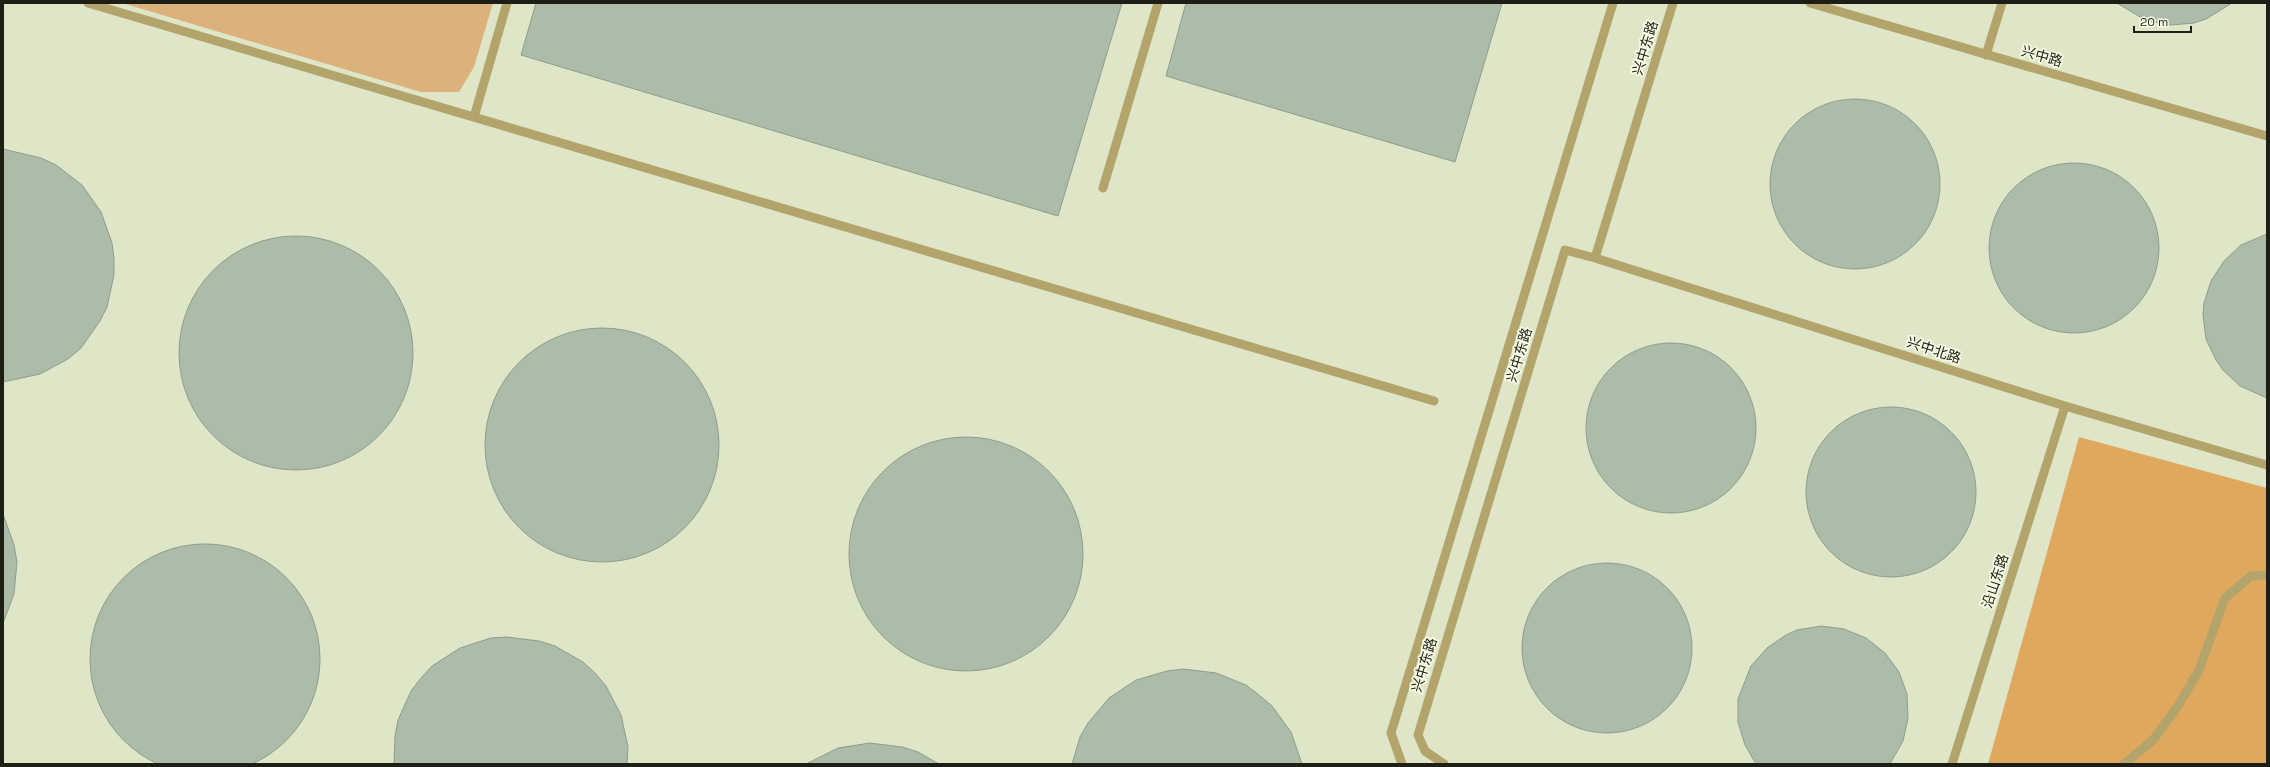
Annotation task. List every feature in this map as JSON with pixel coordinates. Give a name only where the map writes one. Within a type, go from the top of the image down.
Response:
[{"type":"lane","points":[[88,3],[1434,402]]},
{"type":"lane","points":[[474,117],[507,3]]},
{"type":"lane","points":[[1103,188],[1158,3]]},
{"type":"lane","points":[[1402,764],[1391,733],[1613,3]]},
{"type":"lane","name":"兴中东路","points":[[1444,764],[1425,751],[1418,735],[1565,250],[1595,258],[1673,3]]},
{"type":"lane","name":"兴中路","points":[[1810,3],[2267,136]]},
{"type":"lane","points":[[1986,55],[2002,3]]},
{"type":"lane","name":"兴中北路","points":[[1595,258],[2065,406],[2267,465]]},
{"type":"lane","name":"沿山东路","points":[[1952,764],[2065,406]]},
{"type":"lane","points":[[2124,764],[2153,740],[2178,706],[2199,670],[2225,598],[2252,576],[2267,575]]},
{"type":"shaded area","points":[[3,3],[2267,3],[2267,764],[3,764]]},
{"type":"shaded area","points":[[122,3],[493,3],[474,67],[459,92],[421,92]]},
{"type":"shaded area","points":[[2079,437],[2267,488],[2267,764],[1988,764]]},
{"type":"building","points":[[536,3],[1122,3],[1058,216],[521,55]]},
{"type":"building","points":[[1186,3],[1502,3],[1455,162],[1166,76]]},
{"type":"building","points":[[2117,3],[2232,3],[2206,19],[2194,23],[2171,25],[2147,21]]},
{"type":"building","points":[[1847,99],[1863,99],[1888,105],[1909,118],[1921,130],[1934,151],[1940,176],[1940,192],[1934,217],[1921,238],[1909,250],[1888,263],[1863,269],[1847,269],[1822,263],[1801,250],[1789,238],[1776,217],[1770,192],[1770,176],[1776,151],[1789,130],[1801,118],[1822,105]]},
{"type":"building","points":[[3,149],[41,158],[56,165],[82,185],[101,212],[112,243],[114,275],[107,307],[100,321],[81,348],[68,359],[40,374],[3,382]]},
{"type":"building","points":[[2066,163],[2082,163],[2107,169],[2128,182],[2140,194],[2153,215],[2159,240],[2159,256],[2153,281],[2140,302],[2128,314],[2107,327],[2082,333],[2066,333],[2041,327],[2020,314],[2008,302],[1995,281],[1989,256],[1989,240],[1995,215],[2008,194],[2020,182],[2041,169]]},
{"type":"building","points":[[2267,234],[2267,398],[2240,386],[2223,370],[2216,360],[2206,339],[2203,315],[2204,303],[2211,281],[2224,261],[2241,245]]},
{"type":"building","points":[[296,236],[319,238],[341,245],[361,256],[379,270],[393,288],[404,308],[411,330],[413,353],[411,376],[404,398],[393,418],[379,436],[361,450],[341,461],[319,468],[296,470],[273,468],[251,461],[231,450],[213,436],[199,418],[188,398],[181,376],[179,353],[181,330],[188,308],[199,288],[213,270],[231,256],[251,245],[273,238]]},
{"type":"building","points":[[602,328],[625,330],[647,337],[667,348],[685,362],[699,380],[710,400],[717,422],[719,445],[717,468],[710,490],[699,510],[685,528],[667,542],[647,553],[625,560],[602,562],[579,560],[557,553],[537,542],[519,528],[505,510],[494,490],[487,468],[485,445],[487,422],[494,400],[505,380],[519,362],[537,348],[557,337],[579,330]]},
{"type":"building","points":[[1663,343],[1679,343],[1704,349],[1725,362],[1737,374],[1750,395],[1756,420],[1756,436],[1750,461],[1737,482],[1725,494],[1704,507],[1679,513],[1663,513],[1638,507],[1617,494],[1605,482],[1592,461],[1586,436],[1586,420],[1592,395],[1605,374],[1617,362],[1638,349]]},
{"type":"building","points":[[1883,407],[1899,407],[1924,413],[1945,426],[1957,438],[1970,459],[1976,484],[1976,500],[1970,525],[1957,546],[1945,558],[1924,571],[1899,577],[1883,577],[1858,571],[1837,558],[1825,546],[1812,525],[1806,500],[1806,484],[1812,459],[1825,438],[1837,426],[1858,413]]},
{"type":"building","points":[[966,437],[989,439],[1011,446],[1031,457],[1049,471],[1063,489],[1074,509],[1081,531],[1083,554],[1081,577],[1074,599],[1063,619],[1049,637],[1031,651],[1011,662],[989,669],[966,671],[943,669],[921,662],[901,651],[883,637],[869,619],[858,599],[851,577],[849,554],[851,531],[858,509],[869,489],[883,471],[901,457],[921,446],[943,439]]},
{"type":"building","points":[[3,514],[14,545],[17,562],[14,594],[3,623]]},
{"type":"building","points":[[194,544],[216,544],[249,552],[269,563],[287,577],[301,595],[312,615],[318,636],[320,659],[318,682],[312,703],[301,723],[287,741],[269,755],[249,766],[216,774],[194,774],[161,766],[141,755],[123,741],[109,723],[98,703],[90,670],[90,648],[98,615],[109,595],[123,577],[141,563],[161,552]]},
{"type":"building","points":[[1599,563],[1615,563],[1640,569],[1661,582],[1673,594],[1686,615],[1692,640],[1692,656],[1686,681],[1673,702],[1661,714],[1640,727],[1615,733],[1599,733],[1574,727],[1553,714],[1541,702],[1528,681],[1522,656],[1522,640],[1528,615],[1541,594],[1553,582],[1574,569]]},
{"type":"building","points":[[1821,626],[1844,629],[1866,638],[1885,653],[1899,672],[1907,694],[1908,718],[1903,741],[1890,764],[1756,764],[1745,745],[1738,722],[1738,699],[1751,666],[1767,648],[1786,635],[1797,630]]},
{"type":"building","points":[[507,637],[539,641],[555,646],[583,662],[595,673],[606,686],[621,715],[628,747],[627,764],[394,764],[395,736],[398,720],[411,691],[421,678],[432,666],[460,648],[491,638]]},
{"type":"building","points":[[1183,669],[1216,673],[1246,685],[1259,695],[1272,706],[1291,732],[1302,764],[1072,764],[1080,737],[1088,723],[1109,698],[1136,680],[1167,671]]},
{"type":"building","points":[[870,743],[902,747],[918,752],[939,764],[806,764],[838,748]]}]
